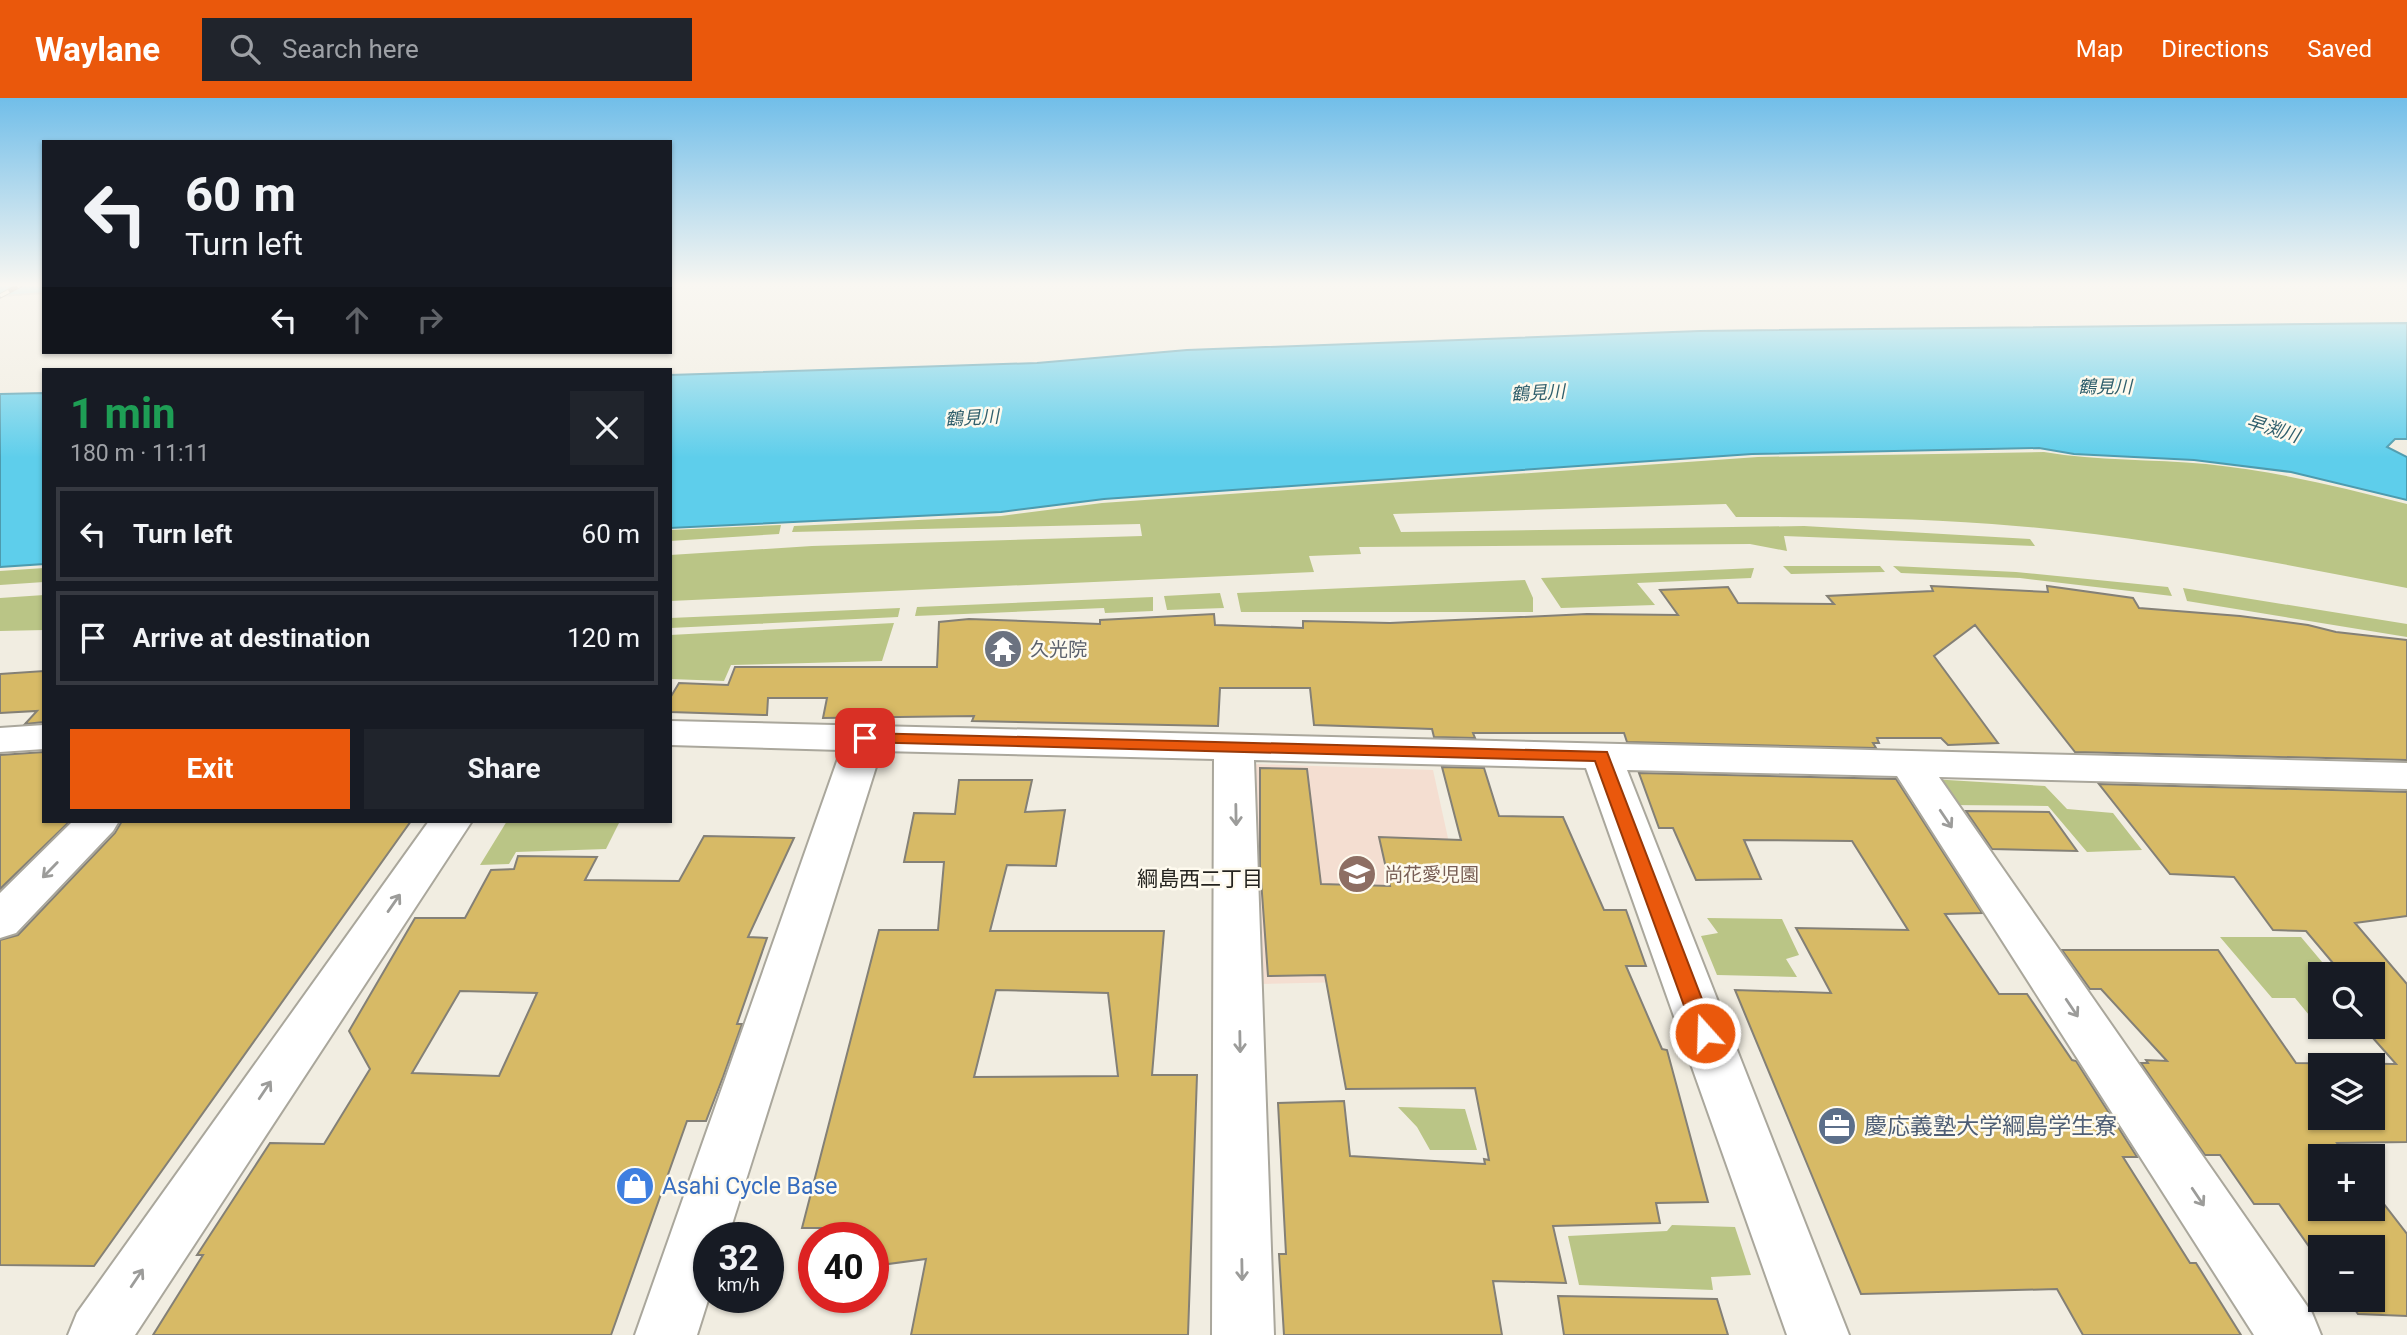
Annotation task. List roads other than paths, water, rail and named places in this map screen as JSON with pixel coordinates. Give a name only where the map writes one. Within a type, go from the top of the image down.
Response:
[{"type":"street","points":[[672,733],[2407,776]]},
{"type":"street","points":[[0,740],[42,737]]},
{"type":"street","points":[[666,1335],[865,738]]},
{"type":"street","points":[[1234,746],[1243,1335]]},
{"type":"street","points":[[1602,756],[1818,1335]]},
{"type":"street","points":[[1908,762],[2290,1335]]},
{"type":"street","points":[[0,921],[96,823]]},
{"type":"street","points":[[99,1335],[450,823]]},
{"type":"water","points":[[1383,343],[2407,343],[2407,439],[2395,439],[2387,447],[2407,457],[2407,500],[2291,472],[2194,460],[2074,454],[2039,448],[1752,454],[1104,499],[1001,512],[672,528],[672,375],[1037,363],[1187,350]]},
{"type":"water","points":[[42,393],[42,564],[0,567],[0,394]]},
{"type":"place","name":"久光院","points":[[1003,649]]},
{"type":"place","name":"尚花愛児園","points":[[1357,874]]},
{"type":"place","name":"慶応義塾大学綱島学生寮","points":[[1837,1126]]},
{"type":"place","name":"Asahi Cycle Base","points":[[635,1186]]},
{"type":"district","name":"綱島西二丁目","points":[[1200,879]]},
{"type":"water label","name":"鶴見川","points":[[2105,387]]},
{"type":"water label","name":"鶴見川","points":[[1538,393]]},
{"type":"water label","name":"鶴見川","points":[[972,418]]},
{"type":"water label","name":"早渕川","points":[[2273,429]]}]
